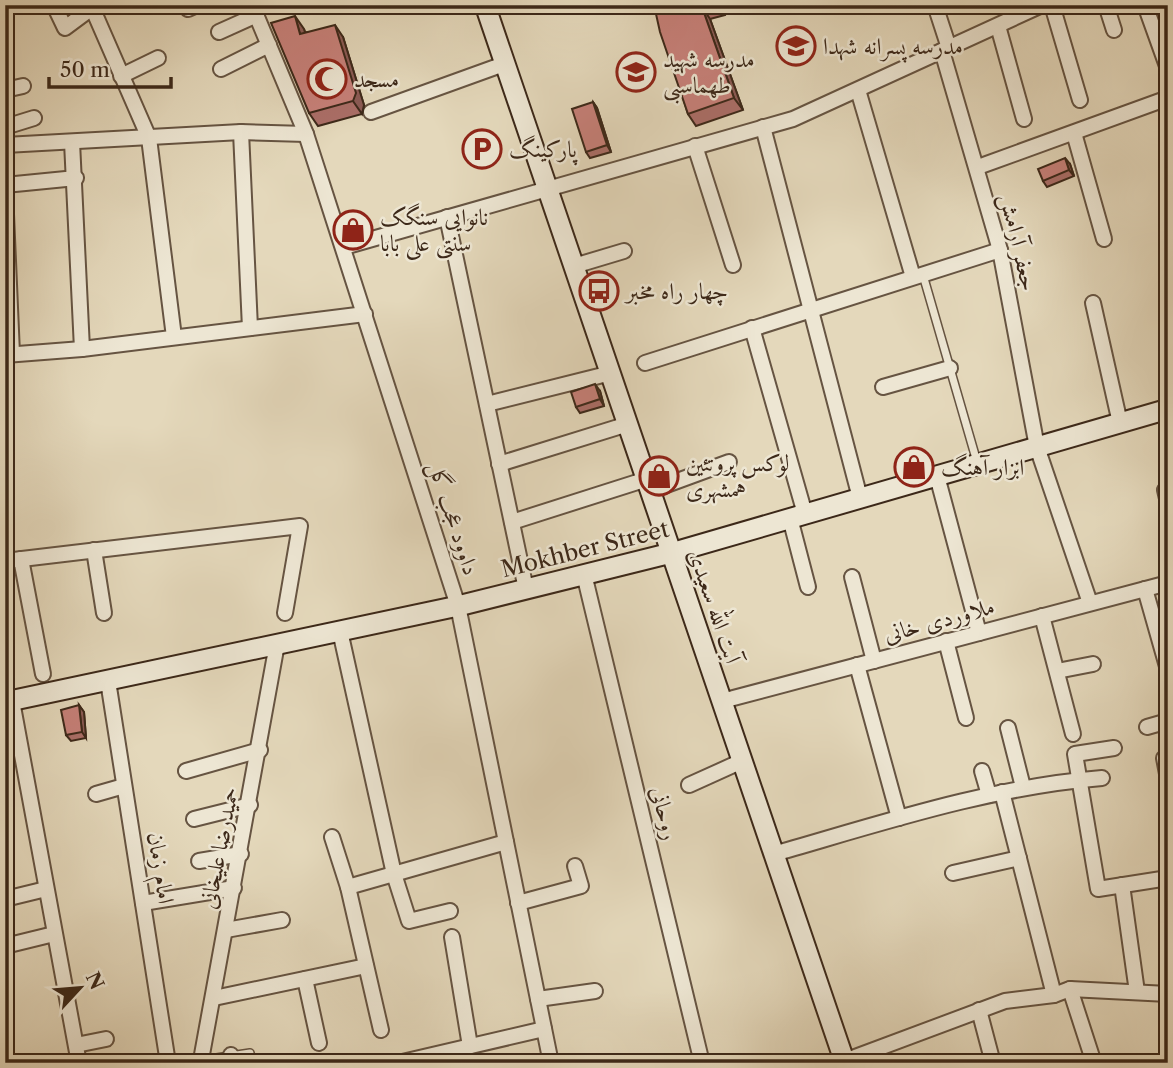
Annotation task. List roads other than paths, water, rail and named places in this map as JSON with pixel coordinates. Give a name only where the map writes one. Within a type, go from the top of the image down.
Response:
[{"type":"main road","name":"آیت الله سعیدی","points":[[485,5],[843,1062]]},
{"type":"main road","name":"Mokhber Street","points":[[9,702],[458,606],[671,553],[1168,409]]},
{"type":"street","points":[[54,5],[65,28],[93,6],[149,138],[174,337]]},
{"type":"street","name":"جعفر آرامش","points":[[935,5],[1000,250],[1037,447],[1090,603]]},
{"type":"street","points":[[344,247],[793,119],[1042,5]]},
{"type":"street","points":[[1052,5],[1080,100]]},
{"type":"street","points":[[1106,5],[1114,30]]},
{"type":"street","points":[[1144,5],[1168,69]]},
{"type":"street","points":[[219,32],[254,10]]},
{"type":"street","name":"داوود عجب گل","points":[[254,10],[306,134],[458,606],[551,1063]]},
{"type":"street","points":[[998,26],[1024,119]]},
{"type":"street","points":[[222,69],[269,45]]},
{"type":"street","points":[[121,76],[158,58]]},
{"type":"street","points":[[371,112],[504,64]]},
{"type":"street","points":[[5,90],[23,86]]},
{"type":"street","points":[[858,90],[918,276]]},
{"type":"street","points":[[978,167],[1168,98]]},
{"type":"street","points":[[5,127],[34,118]]},
{"type":"street","points":[[763,127],[860,498]]},
{"type":"street","points":[[5,145],[242,132],[306,134]]},
{"type":"street","points":[[242,132],[250,328]]},
{"type":"street","points":[[1074,133],[1104,239]]},
{"type":"street","points":[[72,142],[76,178],[82,349]]},
{"type":"street","points":[[695,146],[733,265]]},
{"type":"street","points":[[5,185],[76,178]]},
{"type":"street","points":[[5,191],[9,354],[82,349],[365,314]]},
{"type":"street","points":[[447,217],[526,589]]},
{"type":"street","points":[[645,363],[1000,250]]},
{"type":"street","points":[[574,266],[624,251]]},
{"type":"street","points":[[1093,303],[1120,423]]},
{"type":"street","points":[[751,328],[798,516],[808,587]]},
{"type":"street","points":[[883,387],[950,368]]},
{"type":"street","points":[[486,404],[611,373]]},
{"type":"street","points":[[499,464],[628,424]]},
{"type":"street","points":[[512,522],[729,462]]},
{"type":"street","points":[[937,476],[979,633]]},
{"type":"street","points":[[5,561],[300,526],[285,613]]},
{"type":"street","points":[[94,550],[104,613]]},
{"type":"street","points":[[21,559],[43,674]]},
{"type":"street","name":"روحانی","points":[[584,574],[702,1063]]},
{"type":"street","points":[[852,577],[874,661]]},
{"type":"street","name":"ملاوردی خانی","points":[[722,701],[1168,583]]},
{"type":"street","points":[[1145,589],[1168,670]]},
{"type":"street","points":[[1042,616],[1073,734]]},
{"type":"street","points":[[340,631],[394,874],[409,921],[450,911]]},
{"type":"street","points":[[946,642],[966,718]]},
{"type":"street","name":"حمیدرضا علیخانی","points":[[201,1060],[250,805],[277,644]]},
{"type":"street","points":[[1057,671],[1093,664]]},
{"type":"street","points":[[857,665],[899,818]]},
{"type":"street","name":"امام زمان","points":[[108,681],[168,1063]]},
{"type":"street","points":[[9,702],[79,1063]]},
{"type":"street","points":[[1147,727],[1168,721]]},
{"type":"street","points":[[1008,728],[1023,787]]},
{"type":"street","points":[[1114,748],[1075,754],[1077,780],[1098,889],[1168,878]]},
{"type":"street","points":[[186,771],[260,750]]},
{"type":"street","points":[[1164,758],[1168,779]]},
{"type":"street","points":[[689,785],[742,761]]},
{"type":"street","points":[[982,771],[995,794],[1019,858],[1054,995]]},
{"type":"street","points":[[774,854],[899,818],[1023,787],[1102,778]]},
{"type":"street","points":[[96,794],[124,786]]},
{"type":"street","points":[[194,819],[250,805]]},
{"type":"street","points":[[332,837],[348,887],[380,1030]]},
{"type":"street","points":[[348,887],[506,842]]},
{"type":"street","points":[[199,861],[241,854]]},
{"type":"street","points":[[953,873],[1019,858]]},
{"type":"street","points":[[518,902],[581,886],[575,866]]},
{"type":"street","points":[[1122,885],[1138,992]]},
{"type":"street","points":[[143,903],[234,888]]},
{"type":"street","points":[[5,899],[46,889]]},
{"type":"street","points":[[226,930],[282,920]]},
{"type":"street","points":[[5,946],[54,934]]},
{"type":"street","points":[[452,937],[470,1046]]},
{"type":"street","points":[[214,998],[366,966]]},
{"type":"street","points":[[304,979],[318,1043]]},
{"type":"street","points":[[843,1062],[1005,1001],[1054,995],[1070,989],[1168,994]]},
{"type":"street","points":[[1070,989],[1094,1063]]},
{"type":"street","points":[[538,999],[595,991]]},
{"type":"street","points":[[979,1010],[993,1063]]},
{"type":"street","points":[[398,1063],[427,1059],[544,1029]]},
{"type":"street","points":[[76,1045],[106,1038]]},
{"type":"lane","points":[[918,276],[950,368],[978,464]]},
{"type":"lane","points":[[183,1063],[232,1059],[250,1053]]},
{"type":"place","name":"مدرسه پسرانه شهدا","points":[[796,46]]},
{"type":"place","name":"مدرسه شهید طهماسبی","points":[[636,72]]},
{"type":"place","name":"مسجد","points":[[327,79]]},
{"type":"place","name":"پارکینگ","points":[[482,149]]},
{"type":"place","name":"نانوایی سنگک سنتی علی بابا","points":[[353,230]]},
{"type":"place","name":"چهار راه مخبر","points":[[599,291]]},
{"type":"place","name":"ابزار آهنگ","points":[[914,467]]},
{"type":"place","name":"لوکس پروتئین همشهری","points":[[659,476]]}]
